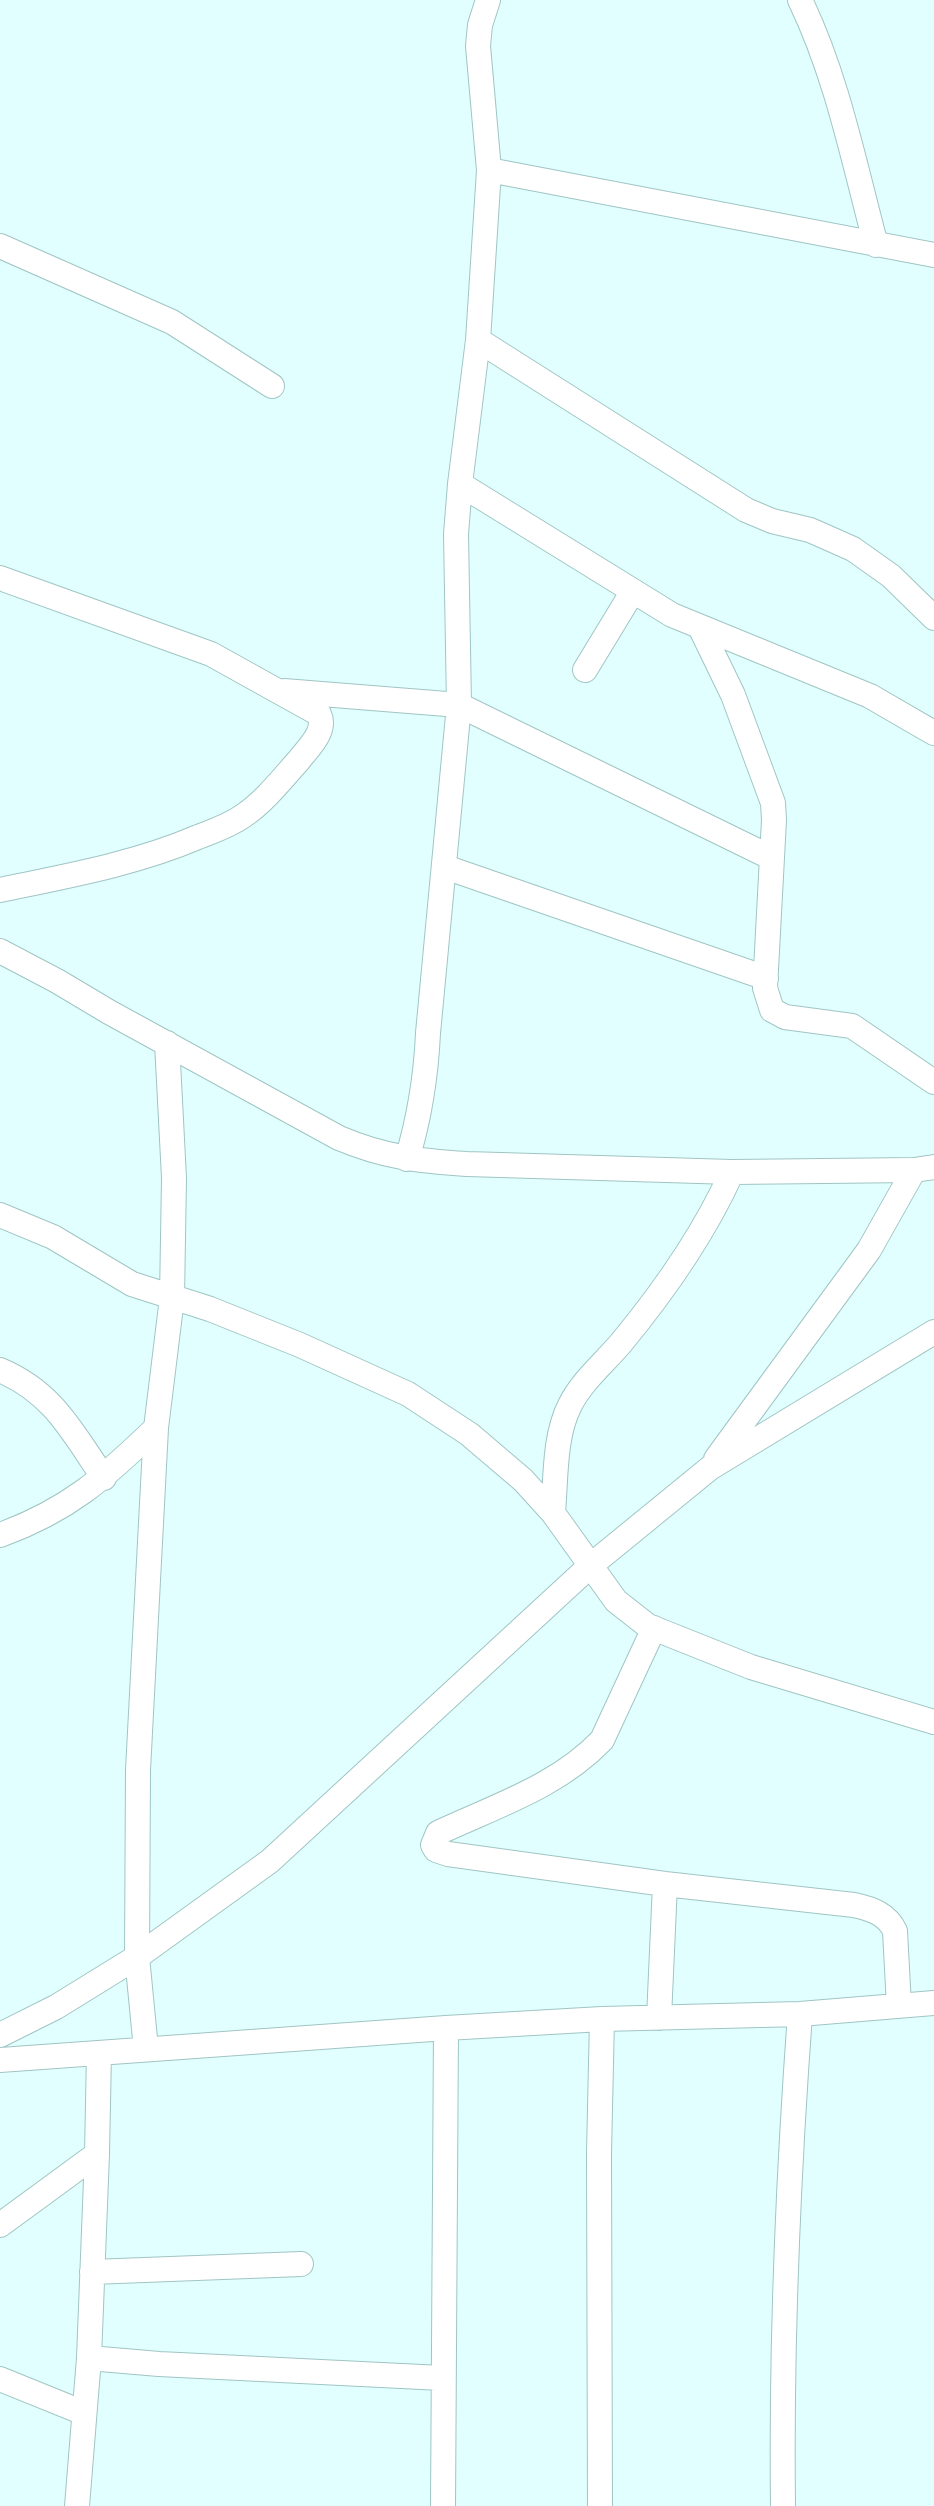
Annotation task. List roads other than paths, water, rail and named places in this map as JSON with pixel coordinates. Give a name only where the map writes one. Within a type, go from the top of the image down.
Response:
[{"type":"street","points":[[407,1158],[419,1120],[426,1076],[428,1033],[459,705],[456,534],[460,484],[478,340],[489,170],[478,46],[480,25],[488,0]]},
{"type":"street","points":[[800,0],[812,25],[844,124],[876,245]]},
{"type":"street","points":[[489,170],[934,255]]},
{"type":"street","points":[[0,246],[172,322],[272,386]]},
{"type":"street","points":[[478,340],[746,510],[772,521],[810,530],[853,549],[891,576],[934,618]]},
{"type":"street","points":[[460,484],[672,615],[870,696],[934,733]]},
{"type":"street","points":[[0,578],[211,654],[281,691],[319,714],[321,728],[307,750],[285,776],[245,815],[188,842],[135,860],[0,890]]},
{"type":"street","points":[[585,670],[632,591]]},
{"type":"street","points":[[700,627],[733,696],[770,792],[774,820],[765,988],[772,1010],[776,1014],[785,1017],[852,1026],[934,1082]]},
{"type":"street","points":[[281,691],[459,705],[772,858]]},
{"type":"street","points":[[445,867],[766,978]]},
{"type":"street","points":[[0,951],[57,980],[339,1138],[369,1151],[407,1158],[466,1164],[732,1172],[924,1168]]},
{"type":"street","points":[[146,2049],[137,1957],[138,1770],[156,1428],[172,1298],[174,1178],[167,1043]]},
{"type":"street","points":[[710,1468],[869,1250],[924,1168]]},
{"type":"street","points":[[554,1513],[559,1452],[565,1417],[570,1404],[588,1380],[620,1344],[678,1266],[709,1218],[732,1172]]},
{"type":"street","points":[[0,1215],[53,1237],[132,1284],[210,1309],[300,1345],[391,1385],[426,1404],[496,1456],[523,1480],[554,1513],[616,1601],[654,1628],[751,1667],[934,1722]]},
{"type":"street","points":[[0,2035],[56,2007],[137,1957],[236,1888],[295,1840],[391,1747],[590,1566],[710,1468],[934,1332]]},
{"type":"street","points":[[0,1370],[31,1386],[51,1403],[104,1478]]},
{"type":"street","points":[[0,1535],[31,1524],[68,1504],[104,1478],[156,1428]]},
{"type":"street","points":[[654,1628],[605,1734],[590,1753],[554,1779],[524,1796],[438,1834],[433,1845],[436,1850],[448,1854],[665,1884],[854,1905],[871,1909],[890,1922],[895,1932],[899,2006]]},
{"type":"street","points":[[659,2018],[665,1884]]},
{"type":"street","points":[[0,2060],[446,2028],[602,2019],[800,2014],[934,2003]]},
{"type":"street","points":[[784,2506],[784,2317],[790,2152],[800,2014]]},
{"type":"street","points":[[600,2506],[599,2153],[602,2019]]},
{"type":"street","points":[[443,2506],[442,2378],[446,2028]]},
{"type":"street","points":[[77,2506],[89,2358],[97,2154],[98,2053]]},
{"type":"street","points":[[0,2225],[97,2154]]},
{"type":"street","points":[[92,2272],[301,2264]]},
{"type":"street","points":[[89,2358],[159,2364],[442,2378]]},
{"type":"street","points":[[0,2379],[84,2414]]}]
